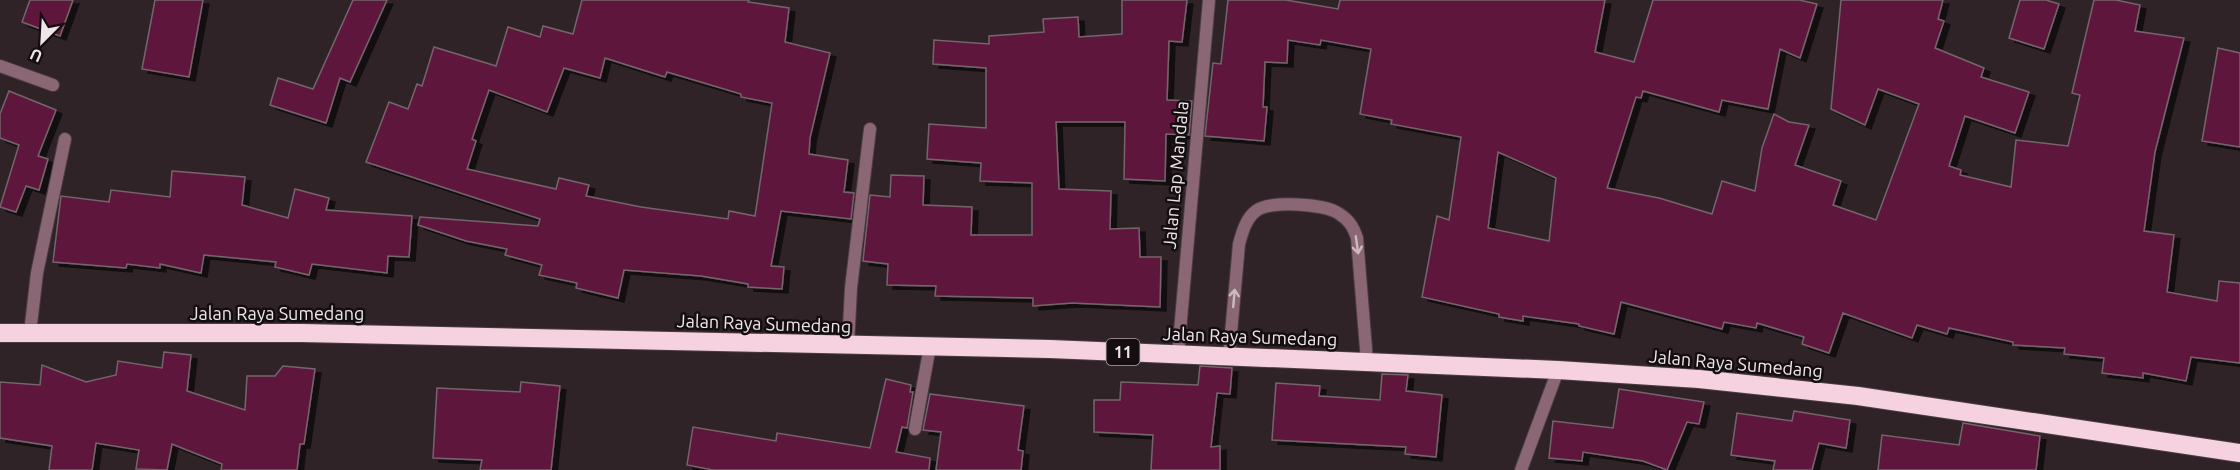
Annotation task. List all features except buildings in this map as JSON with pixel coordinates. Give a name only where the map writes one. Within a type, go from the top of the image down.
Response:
[{"type":"highway","name":"Jalan Raya Sumedang","points":[[0,333],[314,334],[930,346],[1558,370],[1699,379],[1858,396],[2240,453]]},
{"type":"street","name":"Jalan Lap Mandala","points":[[1178,354],[1209,0]]},
{"type":"street","points":[[0,66],[53,85]]},
{"type":"street","points":[[848,346],[851,288],[870,129]]},
{"type":"street","points":[[30,333],[37,273],[65,139]]},
{"type":"street","points":[[1229,356],[1239,244],[1244,226],[1255,211],[1270,204],[1308,205],[1336,211],[1352,224],[1357,238],[1367,361]]},
{"type":"street","points":[[915,429],[930,346]]},
{"type":"street","points":[[1521,470],[1558,370]]}]
